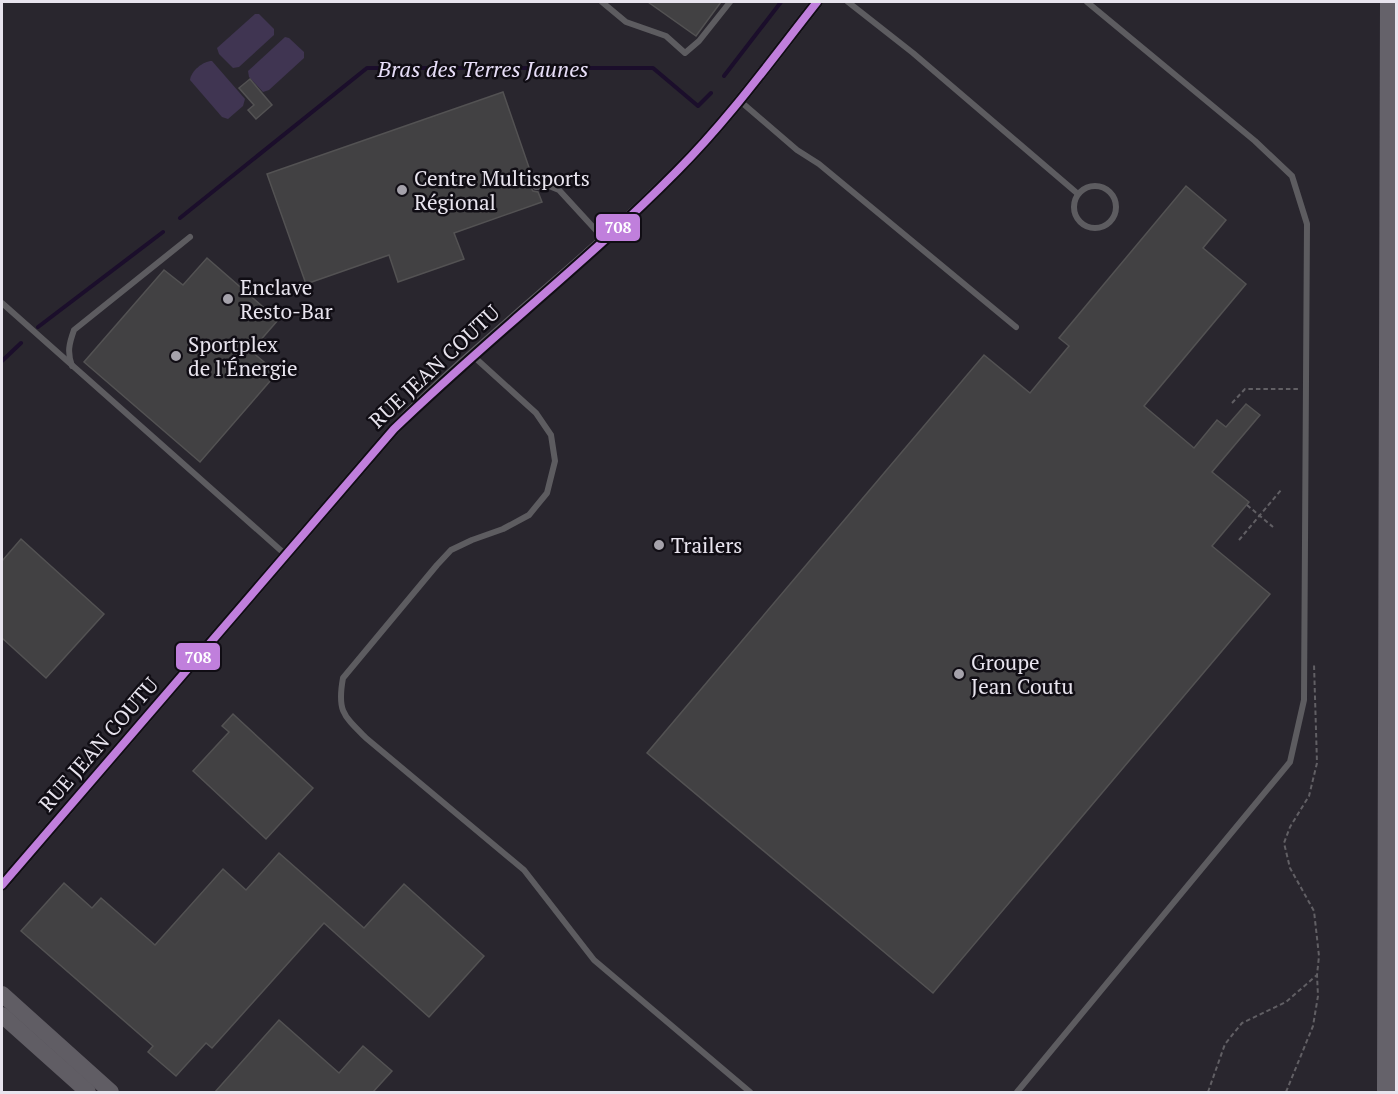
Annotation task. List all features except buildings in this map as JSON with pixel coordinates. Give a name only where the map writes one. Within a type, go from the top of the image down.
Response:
[{"type":"highway","points":[[1388,1092],[1390,2]]},
{"type":"main road","points":[[2,994],[111,1092]]},
{"type":"main road","points":[[2,1015],[88,1092]]},
{"type":"street","name":"RUE JEAN COUTU","points":[[2,885],[394,429],[471,355],[604,239],[676,172],[739,101],[817,2]]},
{"type":"lane","points":[[602,2],[626,22],[666,36],[685,53],[699,41],[730,2]]},
{"type":"lane","points":[[848,2],[913,53],[1078,194]]},
{"type":"lane","points":[[1017,1092],[1290,762],[1304,700],[1307,224],[1292,176],[1255,141],[1087,2]]},
{"type":"lane","points":[[739,101],[1016,327]]},
{"type":"lane","points":[[536,187],[549,186],[560,190],[604,239]]},
{"type":"lane","points":[[1090,186],[1104,188],[1110,192],[1116,205],[1113,219],[1101,228],[1094,229],[1082,224],[1074,213],[1074,200],[1078,194],[1090,186]]},
{"type":"lane","points":[[72,366],[69,344],[74,330],[190,237]]},
{"type":"lane","points":[[2,303],[286,555]]},
{"type":"lane","points":[[471,355],[536,413],[551,435],[555,461],[546,493],[529,515],[503,529],[451,550],[344,678],[339,699],[347,719],[366,738],[524,870],[594,960],[750,1092]]},
{"type":"path","points":[[1239,540],[1281,490]]},
{"type":"path","points":[[1247,505],[1273,527]]},
{"type":"path","points":[[1208,1092],[1226,1044],[1242,1023],[1286,1002],[1317,975],[1318,996],[1313,1026],[1286,1092]]},
{"type":"shaded area","points":[[255,14],[259,14],[274,29],[274,35],[239,67],[233,68],[219,54],[217,48]]},
{"type":"shaded area","points":[[285,37],[304,52],[304,58],[269,90],[263,92],[249,77],[248,71]]},
{"type":"shaded area","points":[[212,61],[245,99],[243,106],[228,119],[222,117],[190,80],[198,67]]},
{"type":"waterway","name":"Bras des Terres Jaunes","points":[[724,76],[781,2]]},
{"type":"waterway","name":"Bras des Terres Jaunes","points":[[180,218],[367,68],[653,68],[698,106],[711,93]]},
{"type":"waterway","name":"Bras des Terres Jaunes","points":[[38,327],[163,232]]},
{"type":"waterway","name":"Bras des Terres Jaunes","points":[[2,361],[21,343]]},
{"type":"transit line","name":"708","points":[[2,885],[394,429],[608,237],[677,171],[732,110],[817,2]]},
{"type":"place","name":"Centre Multisports Régional","points":[[402,190]]},
{"type":"place","name":"Enclave Resto-Bar","points":[[228,299]]},
{"type":"place","name":"Sportplex de l'Énergie","points":[[176,356]]},
{"type":"place","name":"Trailers","points":[[659,545]]},
{"type":"place","name":"Groupe Jean Coutu","points":[[959,674]]}]
